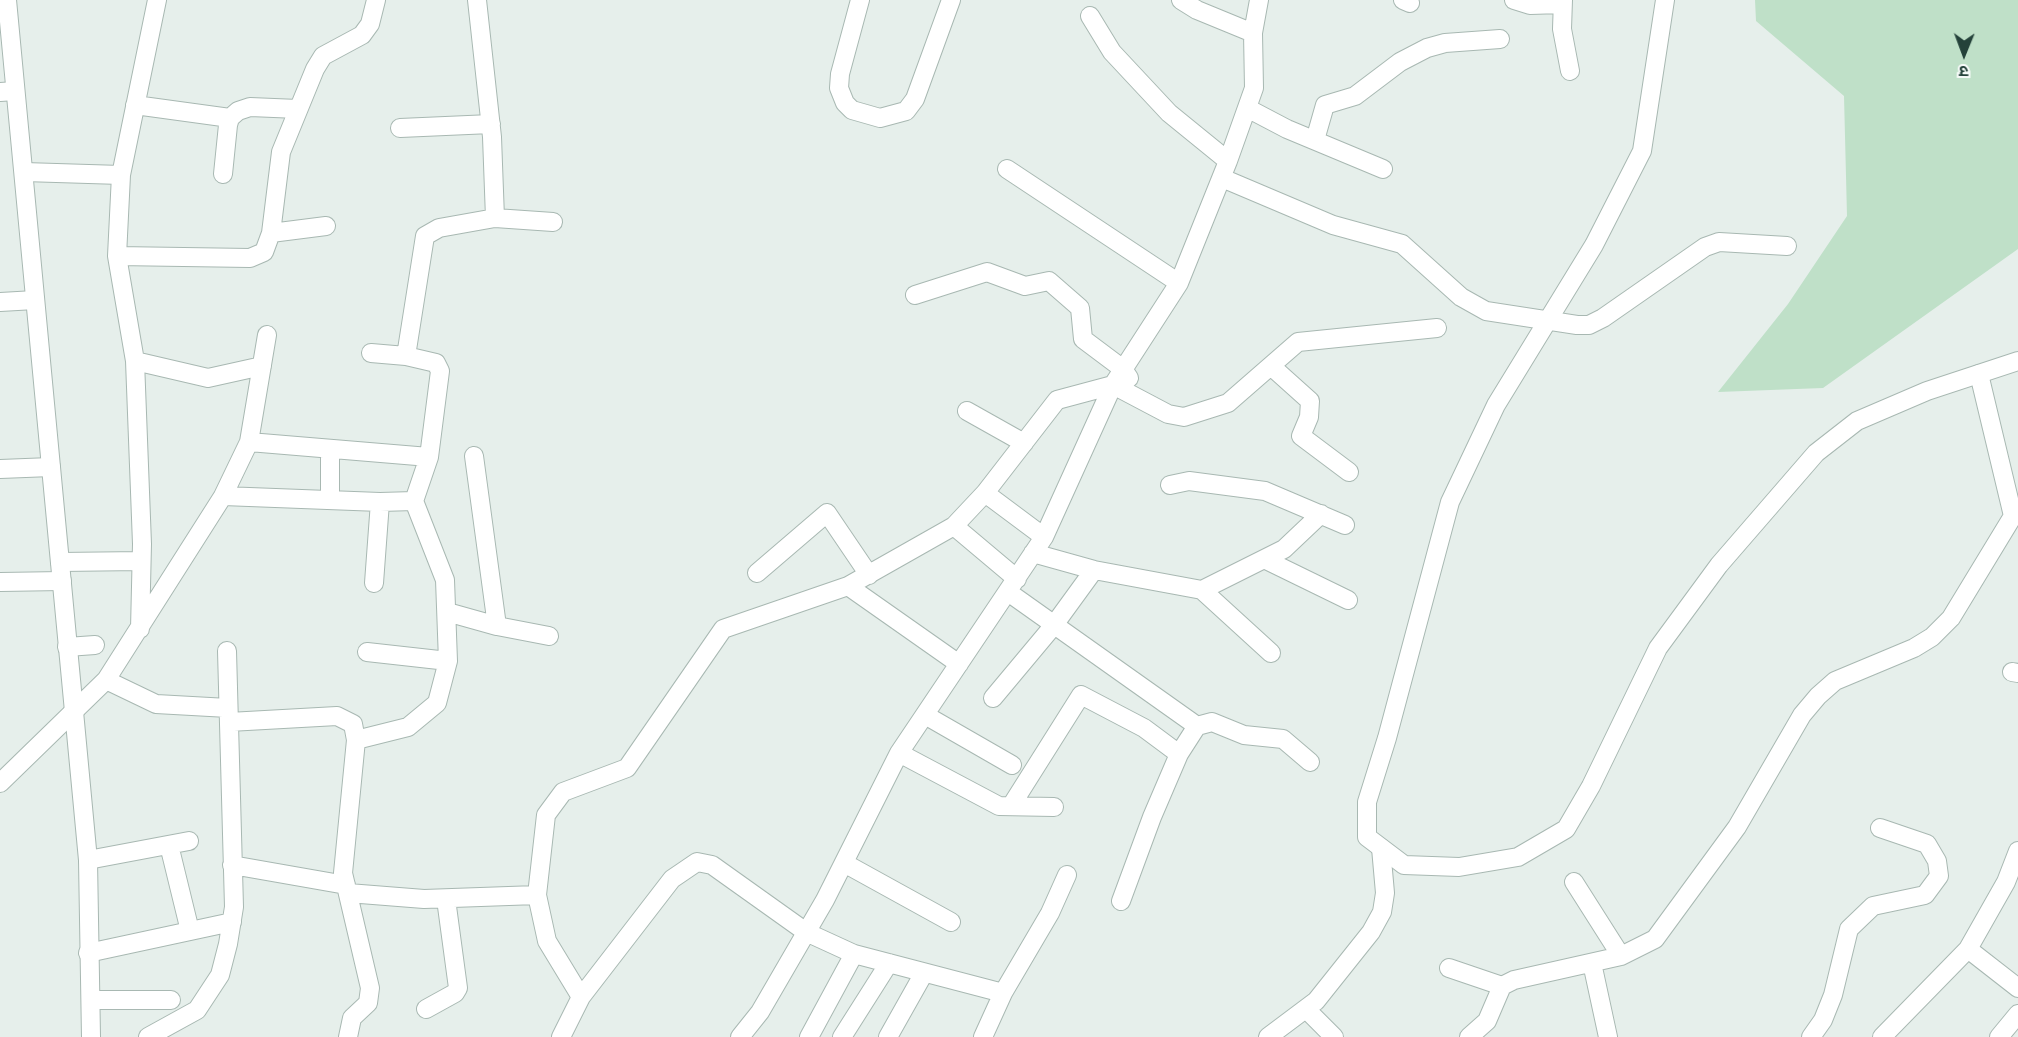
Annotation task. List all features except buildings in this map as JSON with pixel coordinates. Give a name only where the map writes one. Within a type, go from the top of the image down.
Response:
[{"type":"street","points":[[7,0],[8,91],[24,172],[88,860],[91,1037]]},
{"type":"street","points":[[140,629],[141,561],[135,361],[117,256],[121,175],[157,0]]},
{"type":"street","points":[[117,256],[250,258],[264,252],[271,233],[281,152],[298,109],[323,56],[362,35],[370,24],[376,0]]},
{"type":"street","points":[[477,0],[490,124],[495,218]]},
{"type":"street","points":[[860,0],[840,74],[839,88],[845,103],[852,110],[880,118],[906,111],[915,99],[951,0]]},
{"type":"street","points":[[1181,0],[1197,10],[1253,33]]},
{"type":"street","points":[[740,1037],[760,1012],[806,932],[844,863],[899,753],[1044,537],[1113,384],[1179,283],[1225,170],[1254,88],[1253,33],[1259,0]]},
{"type":"street","points":[[1514,0],[1530,5],[1563,2],[1562,28],[1570,71]]},
{"type":"street","points":[[1665,0],[1642,151],[1594,245],[1496,405],[1450,502],[1387,738],[1367,802],[1367,837],[1404,865],[1459,867],[1518,857],[1566,829],[1591,786],[1658,648],[1719,565],[1816,453],[1857,421],[1927,391],[2018,362]]},
{"type":"street","points":[[1090,16],[1112,52],[1225,170],[1333,225],[1401,244],[1461,297],[1486,311],[1589,325],[1705,247],[1719,242],[1787,246]]},
{"type":"street","points":[[1315,140],[1325,105],[1355,96],[1400,62],[1427,48],[1445,43],[1500,39]]},
{"type":"street","points":[[135,105],[230,118]]},
{"type":"street","points":[[223,174],[230,118],[238,111],[250,107],[298,109]]},
{"type":"street","points":[[1247,108],[1383,169]]},
{"type":"street","points":[[400,128],[490,124]]},
{"type":"street","points":[[1007,169],[1179,283]]},
{"type":"street","points":[[24,172],[121,175]]},
{"type":"street","points":[[406,356],[425,236],[440,228],[495,218],[554,222]]},
{"type":"street","points":[[271,233],[326,226]]},
{"type":"street","points":[[915,295],[987,272],[1025,286],[1049,280],[1080,308],[1083,339],[1123,369],[1141,400]]},
{"type":"street","points":[[0,302],[35,300]]},
{"type":"street","points":[[581,997],[547,941],[537,895],[546,815],[563,792],[627,768],[723,629],[848,586],[954,526],[985,493],[1057,400],[1113,384],[1168,414],[1184,417],[1200,414],[1228,403],[1298,342],[1437,328]]},
{"type":"street","points":[[0,783],[75,713],[106,680],[224,496],[249,442],[267,335]]},
{"type":"street","points":[[356,740],[408,727],[437,702],[448,661],[445,580],[414,501],[429,457],[440,371],[436,363],[406,356],[371,353]]},
{"type":"street","points":[[135,361],[208,378],[262,366]]},
{"type":"street","points":[[1271,366],[1310,401],[1309,417],[1301,436],[1349,472]]},
{"type":"street","points":[[1449,968],[1502,986],[1621,956],[1655,939],[1737,827],[1802,716],[1818,696],[1835,681],[1914,648],[1932,637],[1951,618],[2013,516],[1979,374]]},
{"type":"street","points":[[967,411],[1024,443]]},
{"type":"street","points":[[249,442],[429,457]]},
{"type":"street","points":[[330,450],[330,500]]},
{"type":"street","points":[[474,456],[497,626]]},
{"type":"street","points":[[0,469],[51,468]]},
{"type":"street","points":[[1170,484],[1189,481],[1265,491],[1345,525]]},
{"type":"street","points":[[985,493],[1044,537]]},
{"type":"street","points":[[224,496],[380,502],[414,501]]},
{"type":"street","points":[[374,582],[380,502]]},
{"type":"street","points":[[757,573],[827,513],[869,574]]},
{"type":"street","points":[[1202,590],[1284,549],[1321,514]]},
{"type":"street","points":[[954,526],[1054,625],[1197,726]]},
{"type":"street","points":[[1033,553],[1094,570],[1202,590],[1271,653]]},
{"type":"street","points":[[1264,559],[1348,600]]},
{"type":"street","points":[[60,561],[141,561]]},
{"type":"street","points":[[993,698],[1054,625],[1094,570]]},
{"type":"street","points":[[0,582],[62,581]]},
{"type":"street","points":[[848,586],[959,664]]},
{"type":"street","points":[[447,612],[497,626],[549,636]]},
{"type":"street","points":[[67,647],[95,645]]},
{"type":"street","points":[[148,1037],[197,1010],[220,975],[232,922],[227,651]]},
{"type":"street","points":[[367,652],[448,661]]},
{"type":"street","points":[[106,680],[156,704],[228,715],[337,716],[353,724],[356,740],[343,873],[370,988],[368,1003],[352,1018],[348,1037]]},
{"type":"street","points":[[1011,806],[1081,695],[1144,728],[1179,754]]},
{"type":"street","points":[[924,715],[1012,765]]},
{"type":"street","points":[[1121,901],[1152,817],[1179,754],[1197,726],[1212,722],[1244,735],[1283,739],[1310,762]]},
{"type":"street","points":[[899,753],[999,806],[1054,807]]},
{"type":"street","points":[[1811,1037],[1823,1020],[1833,995],[1849,929],[1873,906],[1925,895],[1939,876],[1937,861],[1927,844],[1880,828]]},
{"type":"street","points":[[88,860],[189,841]]},
{"type":"street","points":[[169,845],[190,931]]},
{"type":"street","points":[[1268,1037],[1316,1001],[1371,932],[1382,912],[1384,893],[1381,848]]},
{"type":"street","points":[[1882,1037],[1968,949],[2006,882],[2018,851]]},
{"type":"street","points":[[561,1037],[581,997],[672,879],[697,862],[712,865],[806,932],[854,954],[1004,993]]},
{"type":"street","points":[[844,863],[951,922]]},
{"type":"street","points":[[232,865],[347,889],[446,899],[537,895]]},
{"type":"street","points":[[983,1037],[1004,993],[1050,913],[1067,875]]},
{"type":"street","points":[[1574,882],[1621,956]]},
{"type":"street","points":[[426,1009],[454,993],[458,988],[446,899]]},
{"type":"street","points":[[88,953],[232,922]]},
{"type":"street","points":[[1968,949],[2018,988]]},
{"type":"street","points":[[809,1037],[854,954]]},
{"type":"street","points":[[842,1037],[889,963]]},
{"type":"street","points":[[1592,963],[1608,1037]]},
{"type":"street","points":[[888,1037],[924,972]]},
{"type":"street","points":[[1468,1037],[1487,1021],[1502,986]]},
{"type":"street","points":[[92,1000],[171,1000]]},
{"type":"street","points":[[1306,1009],[1334,1037]]},
{"type":"street","points":[[1999,1037],[2018,1014]]},
{"type":"green space","points":[[1755,0],[2018,0],[2018,249],[1823,388],[1718,392],[1788,304],[1847,216],[1844,96],[1756,21]]}]
